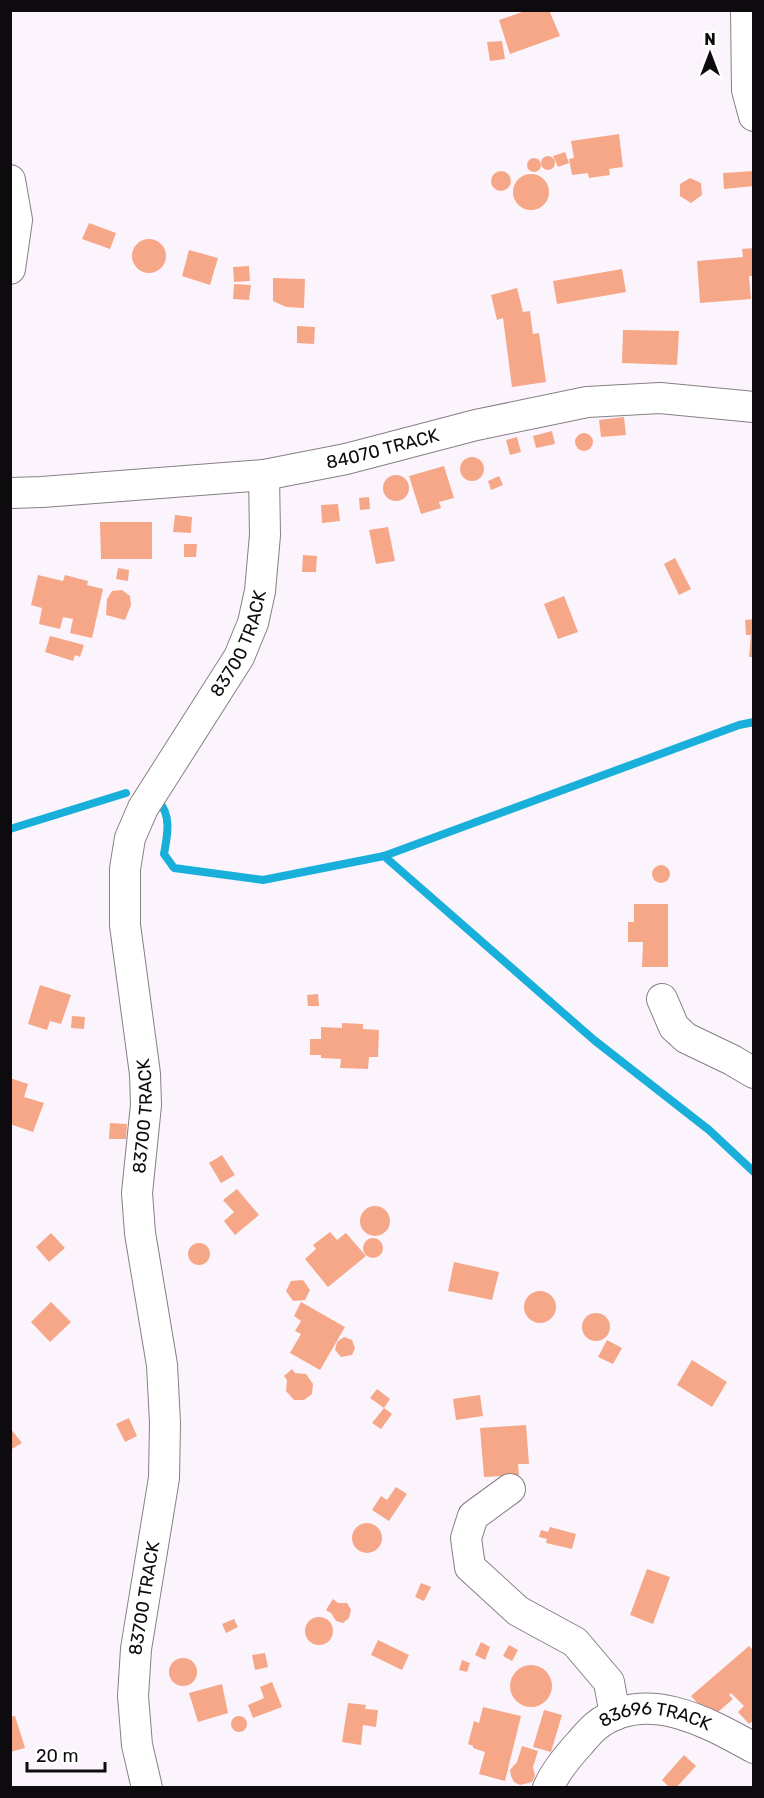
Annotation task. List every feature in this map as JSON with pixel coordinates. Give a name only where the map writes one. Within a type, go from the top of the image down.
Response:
[{"type":"street","points":[[746,10],[747,90],[753,116]]},
{"type":"street","points":[[10,180],[17,220],[10,269]]},
{"type":"street","name":"84070 TRACK","points":[[10,493],[264,475],[346,459],[476,425],[587,402],[660,398],[753,407]]},
{"type":"street","name":"83700 TRACK","points":[[147,1788],[137,1746],[133,1696],[136,1649],[164,1478],[165,1423],[162,1365],[140,1233],[136,1193],[146,1105],[145,1074],[125,925],[124,869],[130,838],[143,808],[239,657],[253,623],[260,591],[265,535],[264,475]]},
{"type":"street","points":[[662,999],[674,1027],[686,1038],[753,1073]]},
{"type":"street","points":[[510,1489],[473,1516],[466,1538],[470,1567],[518,1611],[575,1642],[609,1682],[615,1715]]},
{"type":"street","name":"83696 TRACK","points":[[548,1788],[551,1780],[595,1726],[615,1715],[640,1708],[662,1709],[712,1725],[753,1748]]},
{"type":"building","points":[[528,10],[549,10],[560,36],[510,54],[499,20]]},
{"type":"building","points":[[502,41],[505,59],[490,61],[487,42]]},
{"type":"building","points":[[619,134],[623,167],[609,169],[610,175],[589,178],[588,173],[572,175],[569,159],[574,158],[571,141]]},
{"type":"building","points":[[565,152],[569,163],[558,167],[553,156]]},
{"type":"building","points":[[548,156],[553,158],[555,163],[553,168],[548,170],[543,168],[541,163],[543,158]]},
{"type":"building","points":[[534,158],[539,160],[541,165],[539,170],[534,172],[529,170],[527,165],[529,160]]},
{"type":"building","points":[[501,171],[508,174],[511,181],[508,188],[501,191],[494,188],[491,181],[494,174]]},
{"type":"building","points":[[754,171],[754,186],[724,189],[723,173]]},
{"type":"building","points":[[531,174],[543,180],[549,192],[543,204],[531,210],[519,204],[513,192],[519,180]]},
{"type":"building","points":[[690,178],[701,183],[702,195],[691,203],[680,196],[680,184]]},
{"type":"building","points":[[89,223],[116,233],[110,249],[82,239]]},
{"type":"building","points":[[149,239],[161,244],[166,256],[161,268],[149,273],[137,268],[132,256],[137,244]]},
{"type":"building","points":[[754,248],[754,276],[749,276],[751,299],[700,303],[697,261],[743,257],[742,249]]},
{"type":"building","points":[[189,250],[218,258],[210,285],[182,276]]},
{"type":"building","points":[[249,266],[250,281],[234,282],[233,267]]},
{"type":"building","points":[[622,269],[626,292],[557,304],[553,281]]},
{"type":"building","points":[[273,278],[305,279],[304,308],[286,307],[273,301]]},
{"type":"building","points":[[234,284],[251,285],[249,300],[233,299]]},
{"type":"building","points":[[517,288],[523,312],[530,311],[533,334],[539,333],[546,382],[512,387],[503,318],[497,320],[491,295]]},
{"type":"building","points":[[297,326],[315,327],[314,344],[297,343]]},
{"type":"building","points":[[623,330],[679,331],[677,365],[622,363]]},
{"type":"building","points":[[624,417],[626,435],[601,437],[599,420]]},
{"type":"building","points":[[552,431],[555,444],[536,448],[533,436]]},
{"type":"building","points":[[584,433],[590,436],[593,442],[590,448],[584,451],[578,448],[575,442],[578,436]]},
{"type":"building","points":[[517,437],[521,452],[510,455],[506,440]]},
{"type":"building","points":[[472,457],[481,460],[484,469],[481,478],[472,481],[463,478],[460,469],[463,460]]},
{"type":"building","points":[[444,466],[454,498],[439,502],[441,508],[421,514],[409,476]]},
{"type":"building","points":[[396,475],[405,479],[409,488],[405,497],[396,501],[387,497],[383,488],[387,479]]},
{"type":"building","points":[[499,476],[503,485],[491,490],[488,481]]},
{"type":"building","points":[[369,497],[370,509],[360,510],[359,498]]},
{"type":"building","points":[[338,504],[340,521],[322,523],[321,505]]},
{"type":"building","points":[[175,515],[192,517],[191,533],[173,532]]},
{"type":"building","points":[[100,522],[152,522],[152,559],[101,559]]},
{"type":"building","points":[[388,527],[395,561],[376,564],[369,530]]},
{"type":"building","points":[[184,544],[197,544],[196,557],[184,557]]},
{"type":"building","points":[[303,555],[317,556],[316,572],[302,572]]},
{"type":"building","points":[[675,558],[691,589],[679,595],[664,564]]},
{"type":"building","points":[[118,568],[129,570],[128,581],[116,579]]},
{"type":"building","points":[[38,575],[63,581],[65,575],[88,581],[87,585],[103,589],[92,638],[70,633],[73,619],[63,617],[60,629],[39,624],[42,608],[31,605]]},
{"type":"building","points":[[122,590],[130,596],[131,605],[125,620],[106,615],[107,599],[112,591]]},
{"type":"building","points":[[564,596],[578,632],[558,639],[544,604]]},
{"type":"building","points":[[754,619],[754,657],[749,657],[751,635],[746,635],[745,620]]},
{"type":"building","points":[[50,636],[84,645],[80,657],[75,655],[73,661],[45,652]]},
{"type":"building","points":[[657,865],[665,865],[670,870],[668,881],[657,883],[652,878],[652,870]]},
{"type":"building","points":[[634,904],[668,904],[668,967],[642,967],[643,942],[628,942],[628,922],[634,922]]},
{"type":"building","points":[[40,985],[71,995],[61,1024],[50,1021],[47,1030],[28,1024]]},
{"type":"building","points":[[318,994],[319,1006],[308,1006],[307,995]]},
{"type":"building","points":[[72,1016],[85,1017],[84,1029],[71,1028]]},
{"type":"building","points":[[342,1023],[363,1024],[363,1029],[379,1030],[378,1057],[369,1057],[368,1069],[340,1068],[341,1059],[310,1055],[310,1039],[321,1039],[321,1027],[342,1028]]},
{"type":"building","points":[[10,1078],[28,1084],[24,1097],[44,1103],[33,1132],[10,1124]]},
{"type":"building","points":[[110,1123],[127,1124],[126,1139],[109,1139]]},
{"type":"building","points":[[222,1155],[235,1175],[221,1183],[209,1163]]},
{"type":"building","points":[[237,1189],[259,1215],[235,1235],[224,1221],[234,1212],[223,1200]]},
{"type":"building","points":[[375,1206],[386,1210],[390,1221],[386,1232],[375,1236],[364,1232],[360,1221],[364,1210]]},
{"type":"building","points":[[330,1232],[337,1240],[346,1233],[366,1256],[328,1287],[305,1259],[316,1249],[313,1245]]},
{"type":"building","points":[[51,1233],[65,1248],[49,1262],[36,1247]]},
{"type":"building","points":[[373,1238],[380,1241],[383,1248],[380,1255],[373,1258],[366,1255],[363,1248],[366,1241]]},
{"type":"building","points":[[199,1243],[207,1246],[210,1254],[207,1262],[199,1265],[191,1262],[188,1254],[191,1246]]},
{"type":"building","points":[[454,1262],[499,1272],[492,1300],[448,1291]]},
{"type":"building","points":[[303,1280],[310,1290],[305,1300],[293,1301],[286,1291],[291,1281]]},
{"type":"building","points":[[540,1291],[551,1296],[556,1307],[551,1318],[540,1323],[529,1318],[524,1307],[529,1296]]},
{"type":"building","points":[[51,1302],[71,1322],[50,1342],[31,1322]]},
{"type":"building","points":[[301,1302],[345,1327],[320,1370],[290,1353],[301,1334],[295,1331],[301,1321],[294,1316]]},
{"type":"building","points":[[596,1313],[606,1317],[610,1327],[606,1337],[596,1341],[586,1337],[582,1327],[586,1317]]},
{"type":"building","points":[[344,1337],[352,1340],[355,1348],[352,1355],[341,1357],[335,1350],[337,1342]]},
{"type":"building","points":[[607,1340],[622,1348],[613,1364],[598,1357]]},
{"type":"building","points":[[692,1360],[727,1382],[712,1407],[677,1385]]},
{"type":"building","points":[[292,1369],[295,1373],[306,1374],[313,1384],[312,1394],[304,1400],[294,1400],[286,1391],[287,1380],[284,1376]]},
{"type":"building","points":[[377,1389],[390,1399],[384,1408],[370,1398]]},
{"type":"building","points":[[480,1395],[483,1416],[456,1420],[453,1399]]},
{"type":"building","points":[[384,1408],[392,1414],[381,1429],[372,1423]]},
{"type":"building","points":[[129,1418],[137,1436],[125,1442],[116,1424]]},
{"type":"building","points":[[526,1425],[529,1464],[518,1464],[519,1475],[484,1477],[480,1428]]},
{"type":"building","points":[[10,1428],[22,1443],[10,1450]]},
{"type":"building","points":[[396,1487],[407,1494],[389,1521],[372,1510],[381,1496],[387,1500]]},
{"type":"building","points":[[367,1523],[378,1527],[382,1538],[378,1549],[367,1553],[356,1549],[352,1538],[356,1527]]},
{"type":"building","points":[[550,1527],[576,1534],[572,1549],[546,1543],[547,1539],[539,1537],[541,1530],[548,1532]]},
{"type":"building","points":[[647,1569],[670,1577],[653,1624],[630,1615]]},
{"type":"building","points":[[421,1583],[431,1587],[424,1601],[415,1597]]},
{"type":"building","points":[[333,1599],[338,1603],[347,1603],[351,1610],[349,1618],[343,1623],[336,1621],[326,1610]]},
{"type":"building","points":[[319,1617],[329,1621],[333,1631],[329,1641],[319,1645],[309,1641],[305,1631],[309,1621]]},
{"type":"building","points":[[234,1619],[238,1627],[226,1633],[222,1624]]},
{"type":"building","points":[[378,1640],[409,1655],[402,1670],[371,1655]]},
{"type":"building","points":[[481,1642],[490,1647],[485,1660],[475,1655]]},
{"type":"building","points":[[509,1645],[518,1650],[512,1661],[503,1656]]},
{"type":"building","points":[[749,1646],[754,1651],[754,1720],[749,1724],[738,1712],[744,1706],[731,1693],[729,1695],[733,1699],[711,1718],[691,1696]]},
{"type":"building","points":[[265,1653],[268,1667],[255,1670],[252,1655]]},
{"type":"building","points":[[183,1658],[193,1662],[197,1672],[193,1682],[183,1686],[173,1682],[169,1672],[173,1662]]},
{"type":"building","points":[[462,1660],[470,1663],[467,1672],[459,1670]]},
{"type":"building","points":[[531,1665],[546,1671],[552,1686],[546,1701],[531,1707],[516,1701],[510,1686],[516,1671]]},
{"type":"building","points":[[272,1682],[282,1707],[253,1718],[248,1705],[264,1698],[260,1687]]},
{"type":"building","points":[[222,1684],[228,1713],[198,1722],[189,1693]]},
{"type":"building","points":[[348,1703],[366,1705],[365,1709],[378,1710],[376,1727],[363,1725],[361,1745],[342,1742]]},
{"type":"building","points":[[483,1707],[521,1716],[505,1781],[479,1774],[485,1752],[468,1744],[474,1721],[479,1723]]},
{"type":"building","points":[[544,1710],[562,1715],[551,1752],[533,1747]]},
{"type":"building","points":[[15,1716],[25,1748],[10,1752],[10,1717]]},
{"type":"building","points":[[239,1716],[245,1718],[247,1724],[245,1730],[239,1732],[233,1730],[231,1724],[233,1718]]},
{"type":"building","points":[[522,1746],[538,1751],[533,1767],[535,1776],[532,1782],[520,1785],[514,1782],[510,1770],[517,1762]]},
{"type":"building","points":[[684,1755],[696,1766],[676,1788],[670,1788],[662,1780]]},
{"type":"waterway","points":[[159,802],[167,820],[164,854],[174,868],[263,880],[384,856],[739,725],[754,722]]},
{"type":"waterway","points":[[10,829],[126,793]]},
{"type":"waterway","points":[[384,856],[594,1040],[709,1130],[754,1172]]}]
